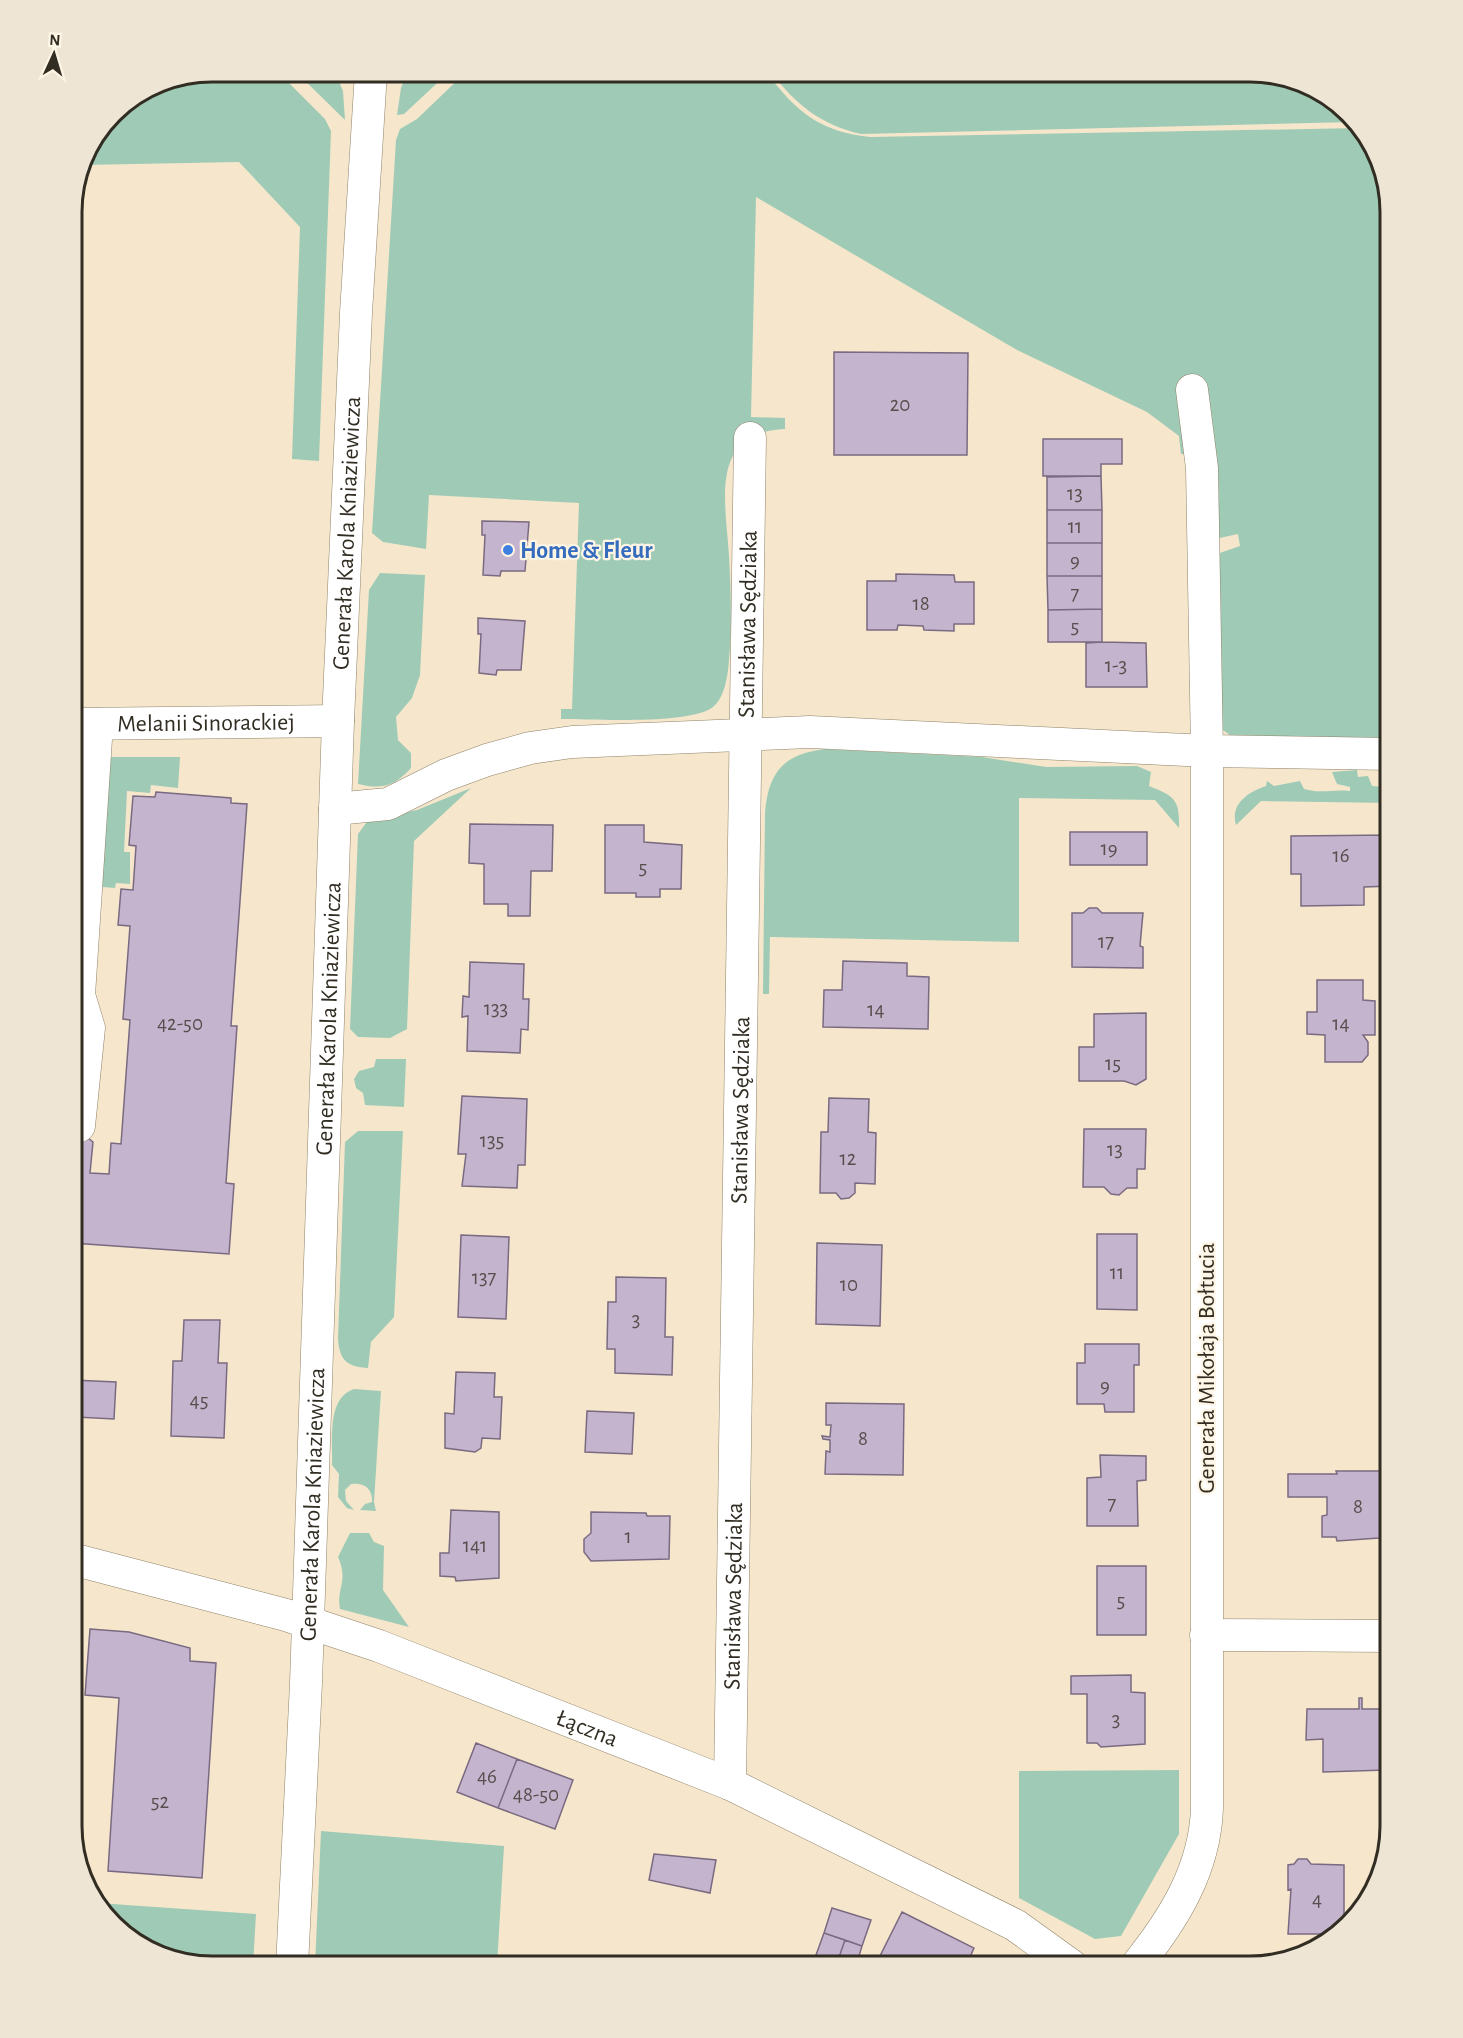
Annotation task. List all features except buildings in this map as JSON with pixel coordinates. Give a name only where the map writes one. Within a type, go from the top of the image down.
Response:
[{"type":"street","name":"Generała Karola Kniaziewicza","points":[[293,1955],[308,1623],[338,721],[355,325],[370,83]]},
{"type":"street","name":"Generała Mikołaja Bołtucia","points":[[1143,1956],[1184,1896],[1195,1875],[1204,1844],[1207,1808],[1207,751],[1202,468],[1192,390]]},
{"type":"street","name":"Stanisława Sędziaka","points":[[730,1784],[750,438]]},
{"type":"street","name":"Melanii Sinorackiej","points":[[85,724],[338,721]]},
{"type":"street","points":[[83,814],[85,724]]},
{"type":"street","points":[[335,809],[388,804],[465,767],[530,748],[572,742],[810,732],[1207,751],[1380,754]]},
{"type":"street","points":[[83,1008],[89,1028],[83,1087]]},
{"type":"street","name":"Łączna","points":[[83,1562],[286,1615],[379,1646],[484,1685],[730,1784],[1015,1925],[1058,1956]]},
{"type":"street","points":[[1206,1635],[1380,1636]]},
{"type":"green space","points":[[289,83],[325,119],[331,131],[319,461],[292,459],[300,227],[239,162],[91,165],[109,133],[133,109],[163,92],[187,85]]},
{"type":"green space","points":[[307,83],[340,83],[343,91],[345,120]]},
{"type":"green space","points":[[403,83],[437,83],[404,114],[397,115]]},
{"type":"green space","points":[[455,83],[775,83],[799,109],[822,124],[836,130],[870,137],[1349,128],[1371,163],[1379,195],[1380,212],[1380,743],[1235,739],[1219,727],[1208,557],[1240,546],[1238,534],[1206,541],[1185,454],[1181,454],[1179,436],[1147,412],[1017,350],[756,197],[751,417],[785,418],[785,429],[760,433],[743,443],[733,457],[727,474],[725,493],[731,621],[729,666],[723,692],[713,707],[701,713],[684,716],[640,720],[561,719],[561,709],[572,709],[579,503],[429,495],[426,549],[383,542],[372,533],[396,140],[400,129],[417,119]]},
{"type":"green space","points":[[780,83],[1259,83],[1300,92],[1330,109],[1343,122],[861,134],[821,119]]},
{"type":"green space","points":[[380,573],[425,575],[420,675],[412,698],[396,717],[398,740],[411,753],[411,768],[394,783],[374,787],[358,784],[369,590]]},
{"type":"green space","points":[[825,749],[982,757],[1046,767],[1137,766],[1151,772],[1149,786],[1174,800],[1177,805],[1179,828],[1155,800],[1019,798],[1019,942],[770,937],[769,994],[763,994],[765,813],[770,786],[774,776],[789,761],[799,755]]},
{"type":"green space","points":[[110,757],[180,757],[178,788],[151,785],[150,793],[127,791],[124,852],[130,852],[130,884],[116,883],[115,888],[102,887]]},
{"type":"green space","points":[[1357,770],[1358,777],[1368,776],[1372,786],[1380,787],[1380,803],[1261,801],[1236,825],[1238,805],[1247,795],[1266,786],[1267,781],[1274,786],[1300,781],[1304,789],[1350,791],[1350,787],[1337,784],[1332,772]]},
{"type":"green space","points":[[471,788],[414,841],[407,1029],[390,1038],[358,1037],[350,1029],[358,834],[369,819],[417,810]]},
{"type":"green space","points":[[376,1059],[406,1059],[404,1107],[365,1105],[363,1093],[356,1088],[354,1079],[359,1071],[374,1067]]},
{"type":"green space","points":[[358,1131],[403,1131],[394,1317],[371,1342],[368,1368],[350,1364],[342,1357],[338,1338],[345,1142]]},
{"type":"green space","points":[[354,1389],[381,1391],[374,1502],[376,1511],[360,1510],[365,1504],[372,1502],[372,1497],[366,1487],[359,1484],[351,1484],[345,1490],[346,1501],[354,1510],[347,1508],[338,1497],[339,1474],[332,1465],[335,1411],[345,1394]]},
{"type":"green space","points":[[350,1533],[369,1533],[374,1542],[384,1546],[383,1590],[409,1627],[340,1609],[342,1573],[338,1557]]},
{"type":"green space","points":[[1179,1770],[1179,1834],[1121,1936],[1095,1939],[1019,1898],[1019,1771]]},
{"type":"green space","points":[[321,1831],[504,1846],[498,1955],[315,1955]]},
{"type":"green space","points":[[108,1904],[256,1914],[254,1955],[204,1955],[179,1951],[147,1938],[133,1929]]},
{"type":"place","name":"Home & Fleur","points":[[508,550]]}]
